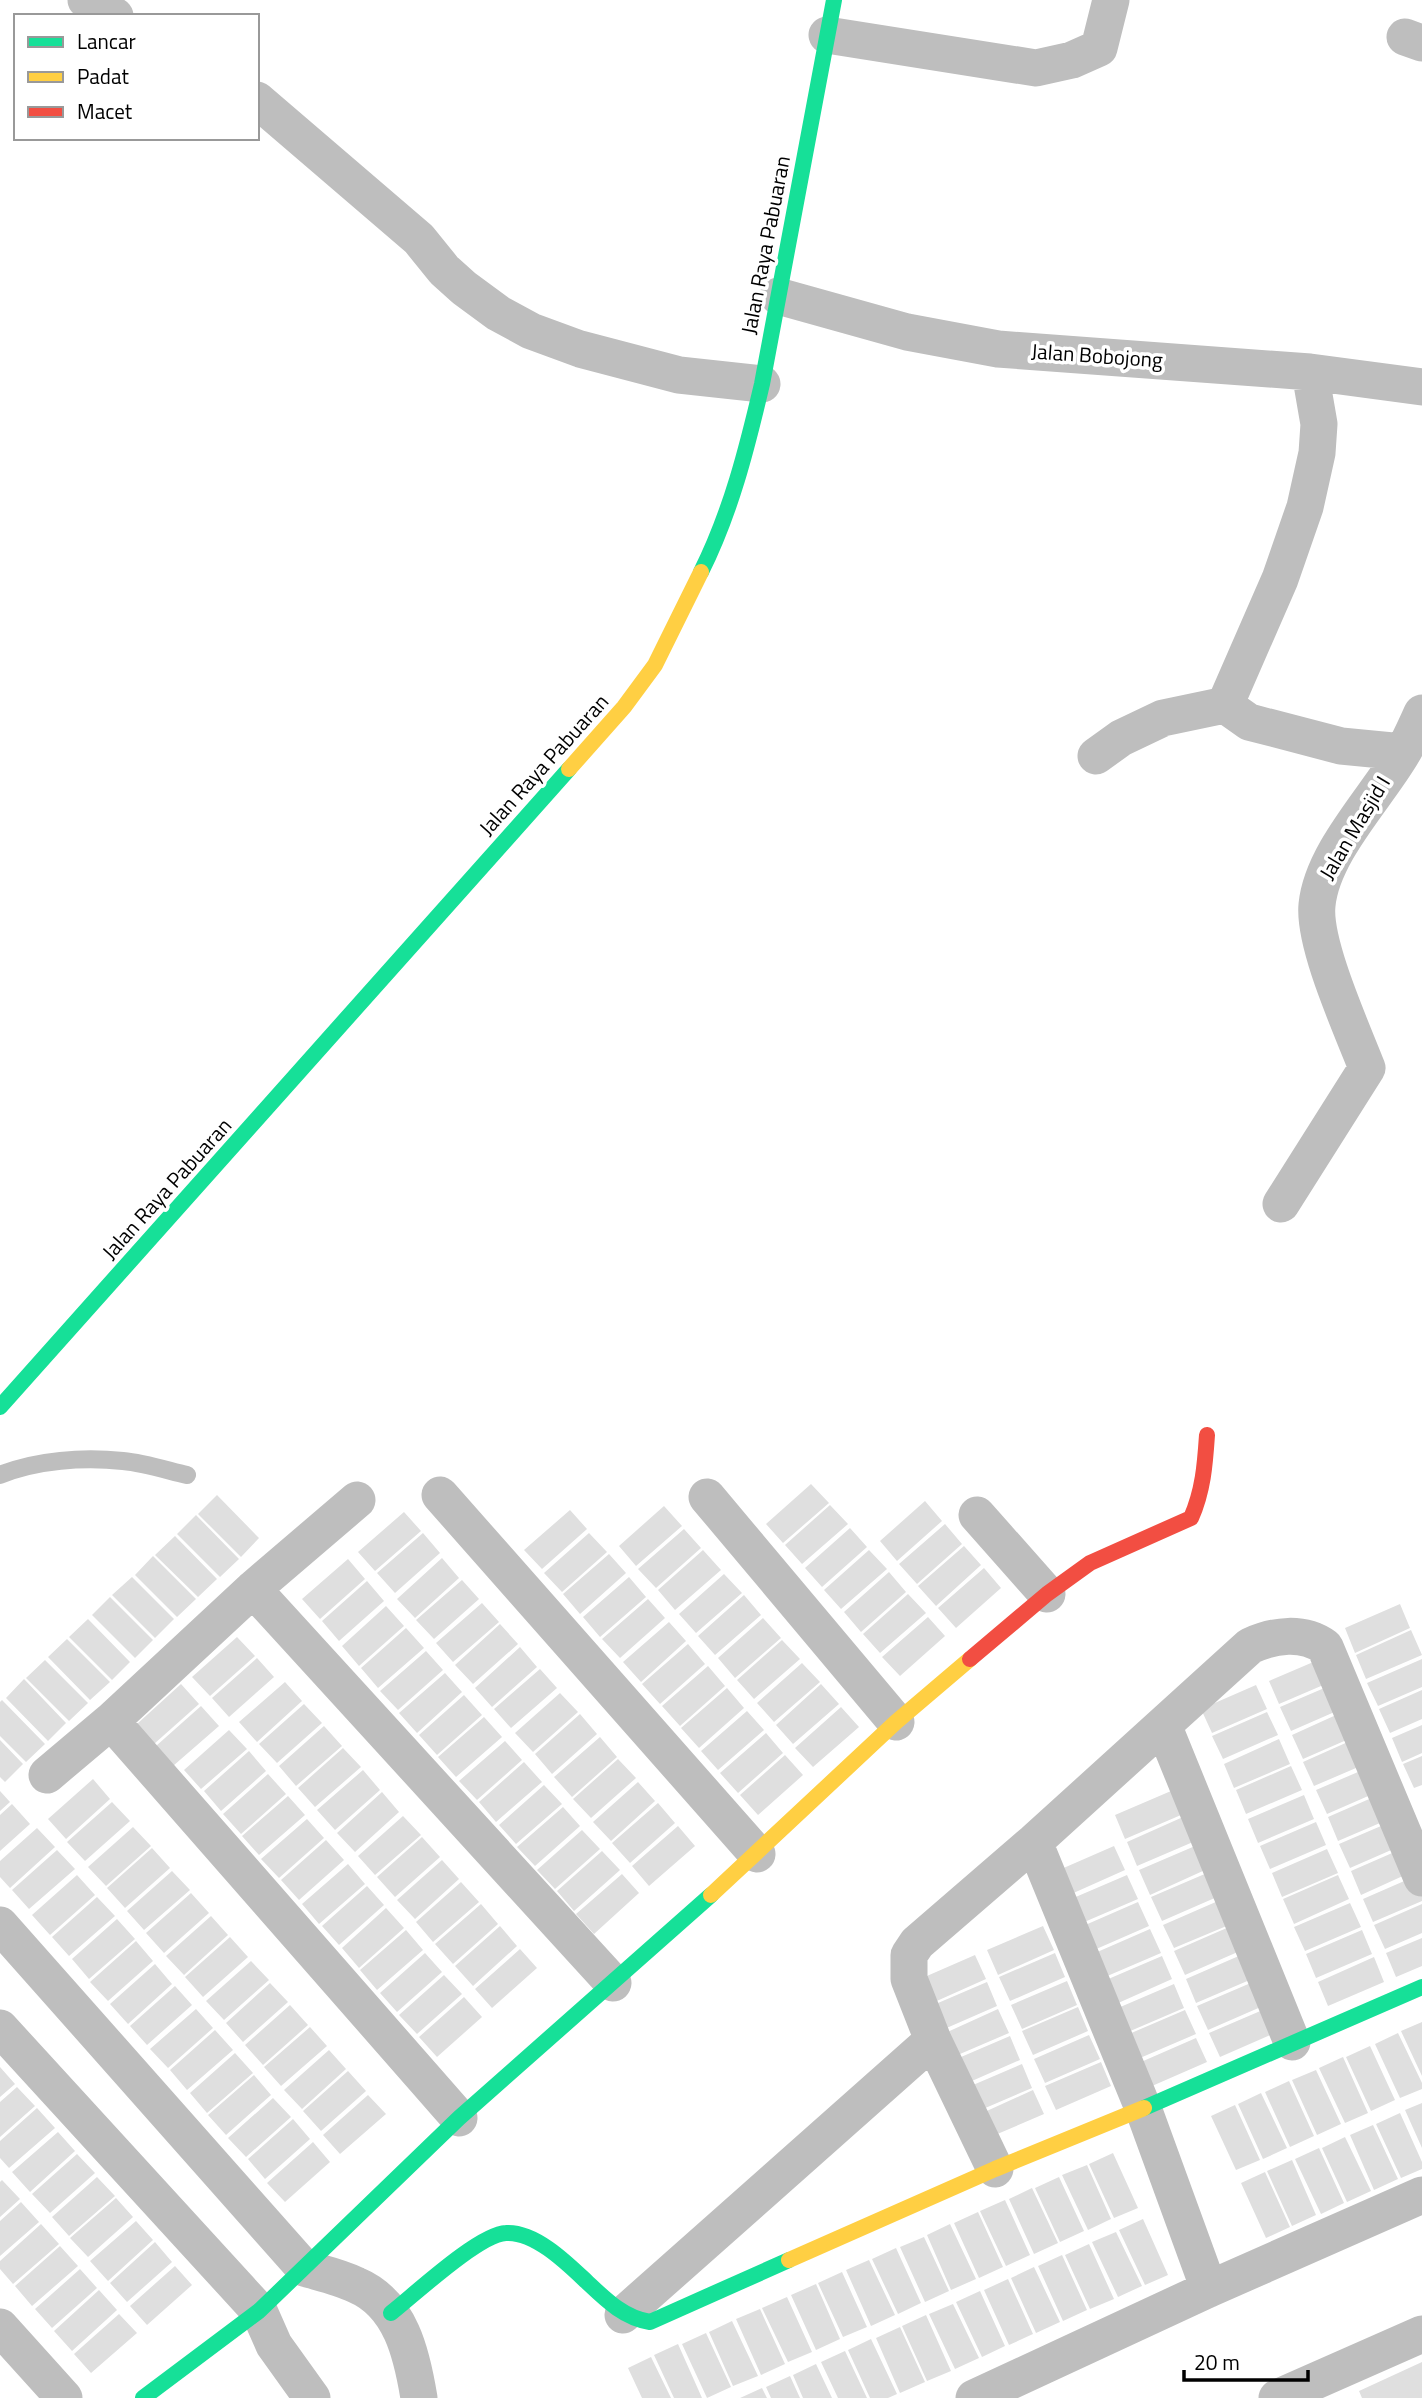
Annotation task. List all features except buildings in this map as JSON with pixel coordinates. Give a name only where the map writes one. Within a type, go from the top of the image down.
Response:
[{"type":"street","points":[[86,0],[112,14]]},
{"type":"street","name":"Jalan Raya Pabuaran","points":[[0,1407],[624,707],[655,665],[707,560],[733,494],[748,446],[834,0]]},
{"type":"street","points":[[827,35],[1036,68],[1072,60],[1099,48],[1111,0]]},
{"type":"street","points":[[259,102],[419,239],[444,270],[464,288],[509,319],[531,331],[580,349],[679,374],[762,384]]},
{"type":"street","name":"Jalan Bobojong","points":[[778,296],[907,332],[998,349],[1310,372],[1422,387]]},
{"type":"street","points":[[1225,705],[1280,579],[1305,507],[1317,453],[1319,424],[1310,372]]},
{"type":"street","points":[[1096,756],[1121,738],[1163,718],[1225,705],[1249,722],[1340,746],[1403,752]]},
{"type":"street","name":"Jalan Masjid I","points":[[1281,1203],[1367,1068],[1321,942],[1316,907],[1321,881],[1345,838],[1403,752],[1422,713]]},
{"type":"street","points":[[143,2398],[259,2311],[459,2118],[757,1854],[896,1721],[1047,1594],[1090,1563],[1191,1518],[1200,1498],[1207,1435]]},
{"type":"street","points":[[440,1495],[757,1854]]},
{"type":"street","points":[[707,1497],[896,1721]]},
{"type":"street","points":[[47,1775],[111,1721],[253,1589],[357,1500]]},
{"type":"street","points":[[977,1515],[1047,1594]]},
{"type":"street","points":[[253,1589],[613,1983]]},
{"type":"street","points":[[995,2169],[933,2040],[909,1979],[909,1955],[917,1943],[1034,1842],[1250,1646],[1275,1637],[1307,1637],[1325,1647],[1422,1878]]},
{"type":"street","points":[[111,1721],[459,2118]]},
{"type":"street","points":[[1163,1725],[1292,2042]]},
{"type":"street","points":[[1034,1842],[1143,2108],[1209,2289]]},
{"type":"street","points":[[0,1925],[304,2268],[357,2285],[374,2296],[391,2313],[404,2334],[413,2360],[419,2398]]},
{"type":"street","points":[[391,2313],[483,2242],[504,2233],[533,2238],[577,2270],[623,2315],[641,2323],[662,2318],[995,2169],[1422,1987]]},
{"type":"street","points":[[0,2028],[259,2311],[274,2345],[312,2398]]},
{"type":"street","points":[[623,2315],[933,2040]]},
{"type":"street","points":[[974,2398],[1209,2289],[1422,2195]]},
{"type":"street","points":[[0,2327],[64,2398]]},
{"type":"street","points":[[1278,2398],[1422,2334]]},
{"type":"lane","points":[[0,1475],[23,1466],[75,1460],[124,1461],[187,1475]]},
{"type":"traffic: fast","points":[[701,572],[730,503],[762,384],[834,0]]},
{"type":"traffic: fast","points":[[0,1407],[569,769]]},
{"type":"traffic: fast","points":[[143,2398],[259,2311],[459,2118],[711,1895]]},
{"type":"traffic: fast","points":[[1144,2108],[1422,1987]]},
{"type":"traffic: fast","points":[[391,2313],[464,2254],[480,2243],[506,2233],[528,2237],[539,2243],[561,2258],[616,2307],[632,2317],[650,2322],[789,2260]]},
{"type":"traffic: slow","points":[[569,769],[624,707],[655,665],[701,572]]},
{"type":"traffic: slow","points":[[711,1895],[896,1722],[970,1659]]},
{"type":"traffic: slow","points":[[789,2260],[995,2169],[1144,2108]]},
{"type":"traffic: jam","points":[[970,1659],[1047,1594],[1090,1563],[1191,1518],[1201,1488],[1207,1435]]}]
